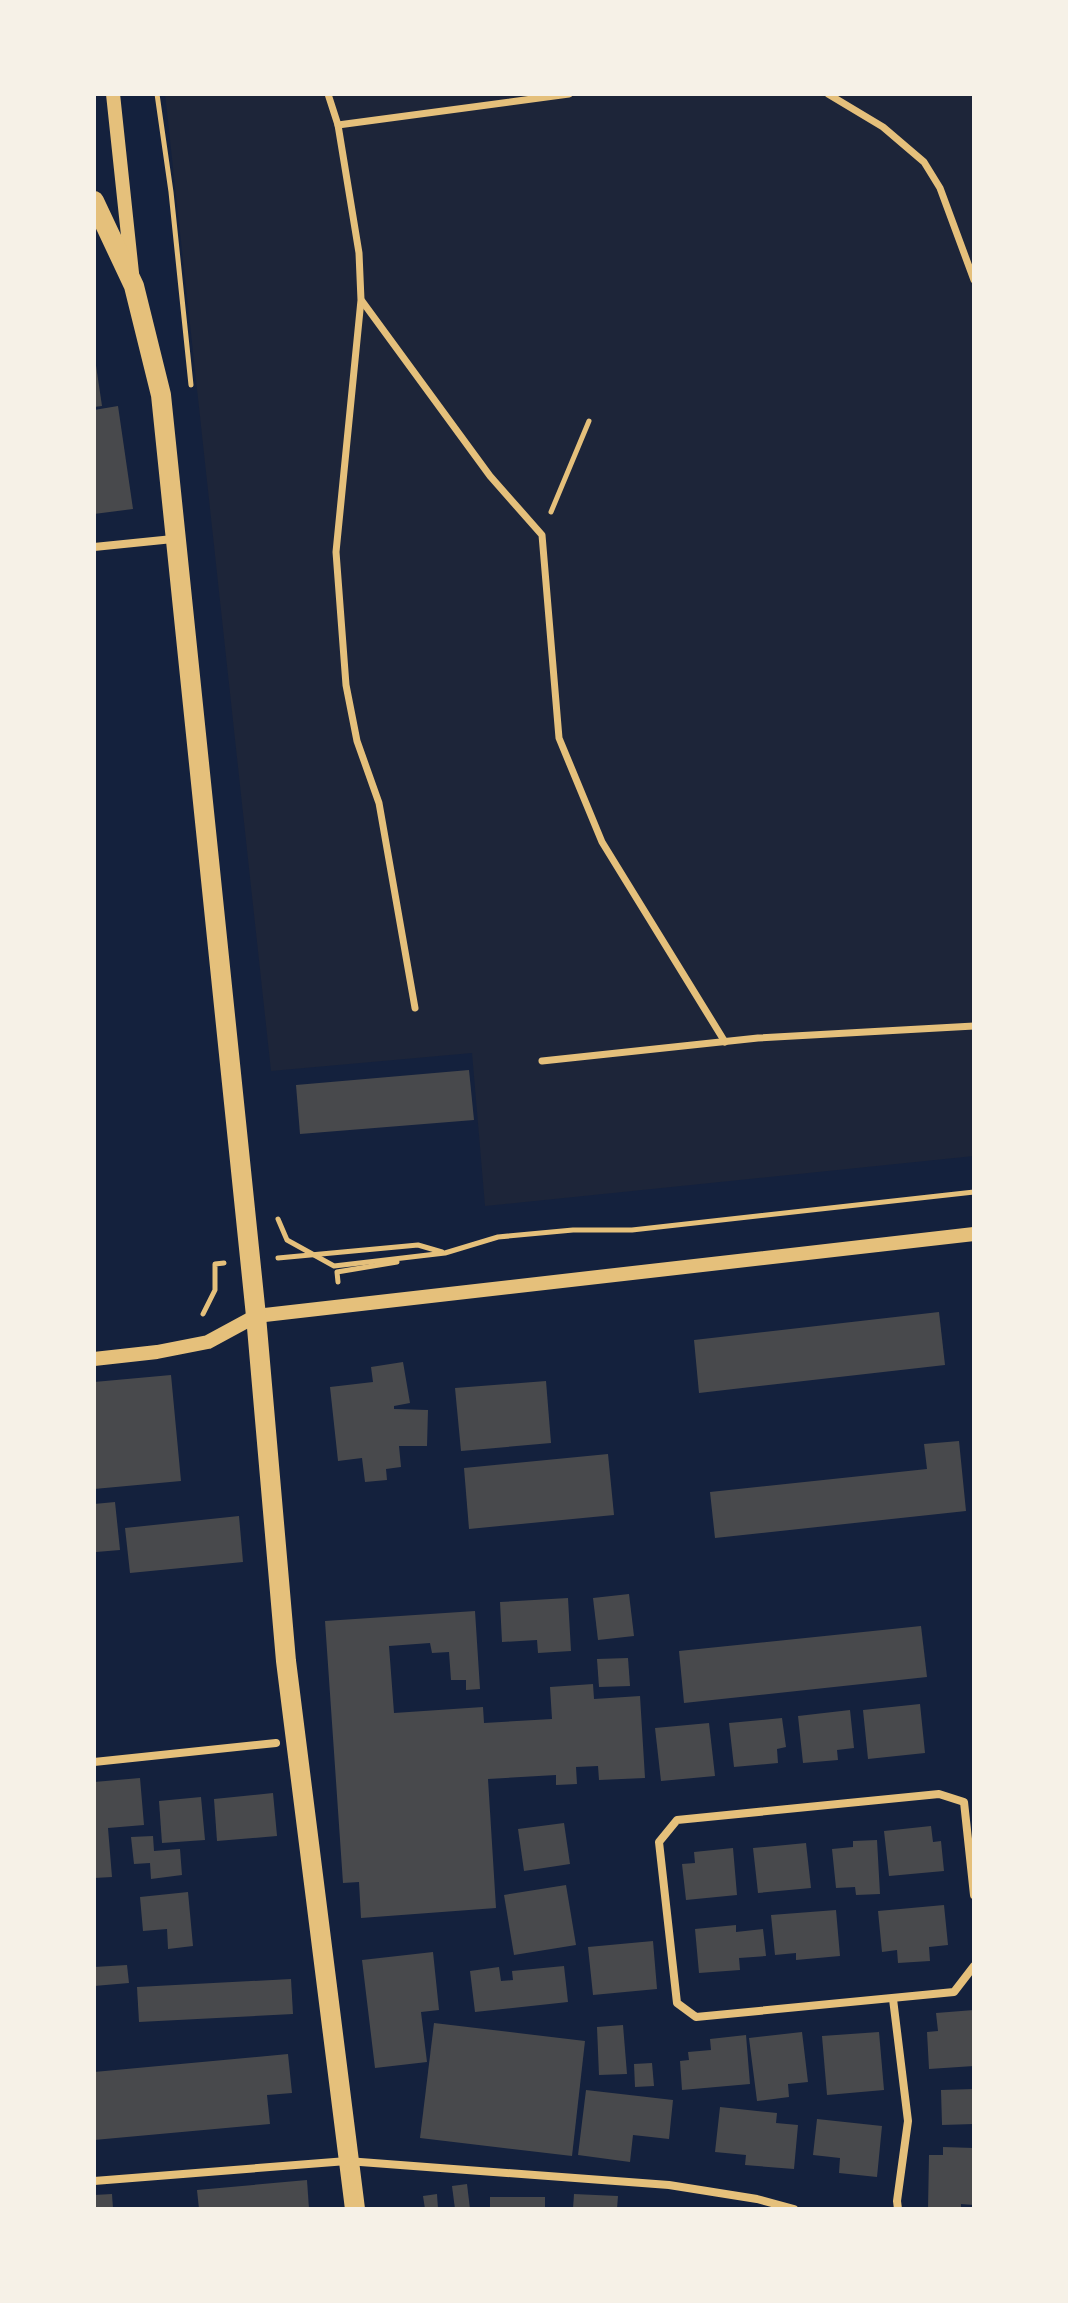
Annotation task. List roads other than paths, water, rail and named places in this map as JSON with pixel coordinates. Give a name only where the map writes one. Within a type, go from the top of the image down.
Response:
[{"type":"main road","points":[[94,201],[134,286],[161,395],[256,1316],[286,1661],[355,2209]]},
{"type":"street","points":[[113,94],[134,286]]},
{"type":"street","points":[[328,94],[338,125],[359,253],[361,300],[336,552],[346,685],[357,741],[379,803],[415,1008]]},
{"type":"street","points":[[338,125],[569,94]]},
{"type":"street","points":[[828,94],[883,127],[924,162],[940,188],[974,280]]},
{"type":"street","points":[[361,300],[490,476],[542,535],[559,738],[602,842],[725,1042]]},
{"type":"street","points":[[94,547],[174,539]]},
{"type":"street","points":[[542,1061],[725,1042],[974,1026]]},
{"type":"street","points":[[94,1359],[208,1342],[256,1316],[974,1234]]},
{"type":"street","points":[[94,1762],[276,1743]]},
{"type":"street","points":[[974,1895],[964,1802],[939,1794],[677,1820],[659,1842],[677,2003],[696,2017],[954,1992],[974,1966]]},
{"type":"street","points":[[893,1999],[908,2121],[898,2209]]},
{"type":"street","points":[[94,2181],[347,2161],[669,2185],[757,2199],[794,2209]]}]
